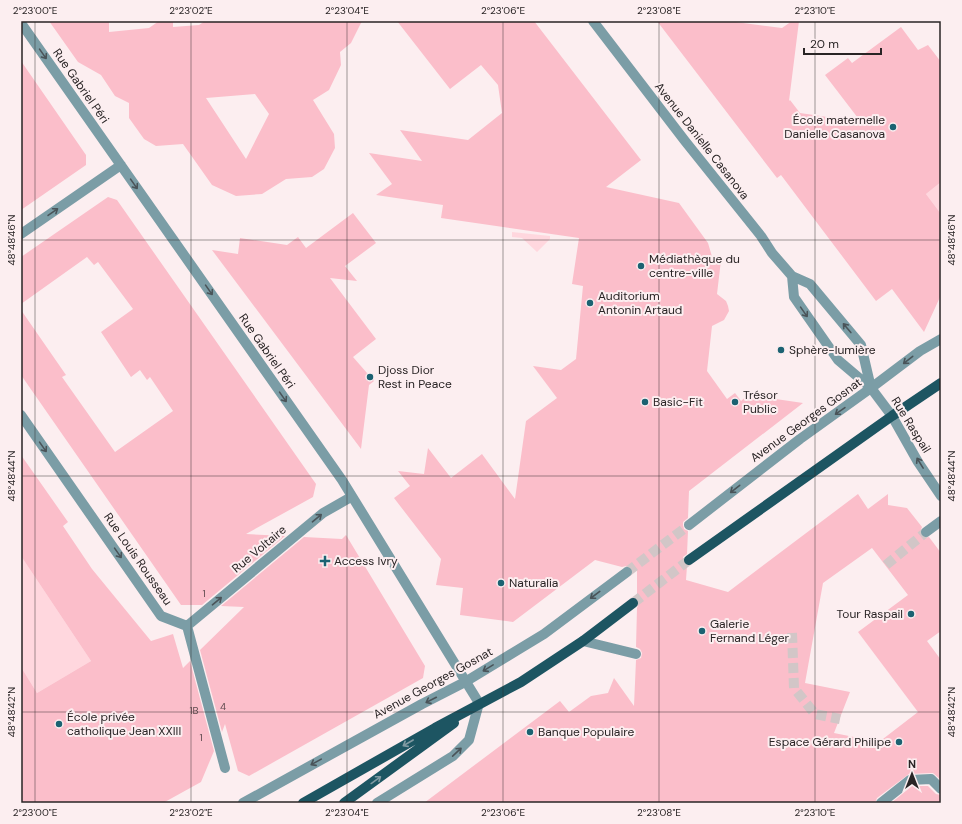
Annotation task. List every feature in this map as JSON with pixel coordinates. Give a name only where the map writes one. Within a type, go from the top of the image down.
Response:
[{"type":"main road","points":[[689,560],[941,383]]},
{"type":"main road","points":[[303,803],[479,703],[521,682],[583,641],[633,603]]},
{"type":"main road","points":[[344,803],[479,703]]},
{"type":"street","name":"Avenue Danielle Casanova","points":[[593,21],[685,141],[792,276],[810,284],[861,345],[871,388]]},
{"type":"street","name":"Rue Gabriel Péri","points":[[21,23],[342,480],[479,703]]},
{"type":"street","points":[[21,234],[121,165]]},
{"type":"street","points":[[792,276],[794,297],[838,360],[871,388]]},
{"type":"street","name":"Avenue Georges Gosnat","points":[[689,525],[800,439],[920,351],[941,339]]},
{"type":"street","name":"Rue Raspail","points":[[871,388],[892,416],[918,462],[941,496]]},
{"type":"street","name":"Rue Louis Rousseau","points":[[21,415],[161,616],[187,626]]},
{"type":"street","name":"Rue Voltaire","points":[[187,626],[323,513],[351,496]]},
{"type":"street","points":[[926,532],[941,521]]},
{"type":"street","name":"Avenue Georges Gosnat","points":[[244,803],[422,704],[465,682],[544,634],[627,572]]},
{"type":"street","points":[[187,626],[225,768]]},
{"type":"street","points":[[583,641],[636,654]]},
{"type":"street","points":[[377,803],[453,756],[469,740],[479,703]]},
{"type":"street","points":[[881,803],[910,780],[931,779],[941,789]]},
{"type":"shaded area","points":[[941,182],[941,214],[926,194]]},
{"type":"shaded area","points":[[512,232],[550,236],[550,239],[537,252],[522,238],[512,237]]},
{"type":"shaded area","points":[[21,556],[91,661],[37,693],[21,667]]},
{"type":"building","points":[[49,21],[109,21],[109,32],[149,28],[159,21],[173,21],[173,27],[199,25],[205,21],[362,21],[351,43],[340,52],[341,65],[329,90],[313,100],[334,134],[335,148],[324,169],[312,177],[286,179],[262,194],[236,196],[212,185],[183,144],[156,146],[144,139],[129,118],[129,103],[115,96],[101,75],[78,62]],"holes":[[[255,94],[269,114],[246,159],[206,98]]]},
{"type":"building","points":[[397,21],[534,21],[641,160],[606,187],[679,203],[708,243],[713,260],[721,260],[717,294],[726,301],[729,311],[724,320],[712,326],[707,371],[727,399],[735,393],[741,401],[748,395],[803,403],[689,491],[688,518],[683,522],[684,529],[688,531],[687,554],[683,557],[684,564],[687,566],[686,580],[728,592],[858,494],[868,509],[888,494],[888,505],[907,508],[922,527],[920,532],[921,536],[924,538],[929,537],[941,553],[941,631],[927,641],[941,660],[941,780],[933,773],[909,774],[877,798],[875,803],[424,803],[560,701],[569,712],[591,696],[608,693],[614,678],[634,706],[636,660],[641,658],[642,653],[640,649],[636,647],[637,608],[639,603],[637,598],[637,571],[633,570],[630,566],[622,567],[595,560],[513,622],[460,615],[463,588],[436,585],[441,559],[394,498],[410,486],[398,471],[424,474],[428,448],[451,478],[482,454],[515,499],[526,421],[557,398],[533,366],[561,370],[576,359],[583,286],[572,284],[579,238],[441,218],[443,205],[376,195],[392,184],[369,153],[422,161],[400,130],[468,140],[502,113],[498,85],[481,65],[450,89]],"holes":[[[872,548],[908,595],[858,632],[918,712],[879,742],[834,733],[850,692],[805,683],[823,583]]]},
{"type":"building","points":[[657,21],[728,21],[782,28],[792,21],[799,21],[789,101],[790,100],[800,113],[861,122],[825,75],[848,58],[852,63],[901,27],[918,50],[928,45],[941,62],[941,182],[926,194],[941,214],[941,295],[924,332],[892,289],[876,301],[781,175],[777,178]]},
{"type":"building","points":[[21,61],[86,155],[86,165],[21,210]]},
{"type":"building","points":[[108,197],[117,200],[316,484],[313,497],[246,534],[285,536],[202,605],[181,605],[21,375],[21,310],[66,375],[62,377],[115,452],[173,411],[150,377],[147,380],[140,370],[131,377],[101,332],[133,309],[98,262],[94,265],[87,257],[21,304],[21,257]]},
{"type":"building","points":[[353,213],[376,243],[345,266],[357,281],[330,278],[376,339],[353,357],[374,381],[369,385],[361,449],[212,250],[238,254],[240,238],[287,245],[298,237],[306,248]]},
{"type":"building","points":[[21,455],[68,522],[63,526],[92,569],[151,641],[173,634],[183,668],[190,661],[214,751],[201,782],[163,803],[21,803],[21,667],[37,693],[91,661],[21,556]]},
{"type":"building","points":[[346,535],[425,666],[423,678],[249,776],[238,771],[225,724],[222,732],[200,650],[244,607],[221,606],[304,537],[342,539]]},
{"type":"building","points":[[912,786],[928,786],[936,794],[941,795],[941,803],[891,803]]},
{"type":"tunnel","points":[[627,572],[689,525]]},
{"type":"tunnel","points":[[886,565],[926,532]]},
{"type":"tunnel","points":[[633,603],[689,560]]},
{"type":"tunnel","points":[[792,633],[794,688],[815,714],[840,719]]},
{"type":"place","name":"École maternelle Danielle Casanova","points":[[893,127]]},
{"type":"place","name":"Médiathèque du centre-ville","points":[[641,266]]},
{"type":"place","name":"Auditorium Antonin Artaud","points":[[590,303]]},
{"type":"place","name":"Sphère-lumière","points":[[781,350]]},
{"type":"place","name":"Djoss Dior Rest in Peace","points":[[370,377]]},
{"type":"place","name":"Basic-Fit","points":[[645,402]]},
{"type":"place","name":"Trésor Public","points":[[735,402]]},
{"type":"place","name":"Access Ivry","points":[[325,561]]},
{"type":"place","name":"Naturalia","points":[[501,583]]},
{"type":"place","name":"Tour Raspail","points":[[911,614]]},
{"type":"place","name":"Galerie Fernand Léger","points":[[702,631]]},
{"type":"place","name":"École privée catholique Jean XXIII","points":[[59,724]]},
{"type":"place","name":"Banque Populaire","points":[[530,732]]},
{"type":"place","name":"Espace Gérard Philipe","points":[[899,742]]}]
